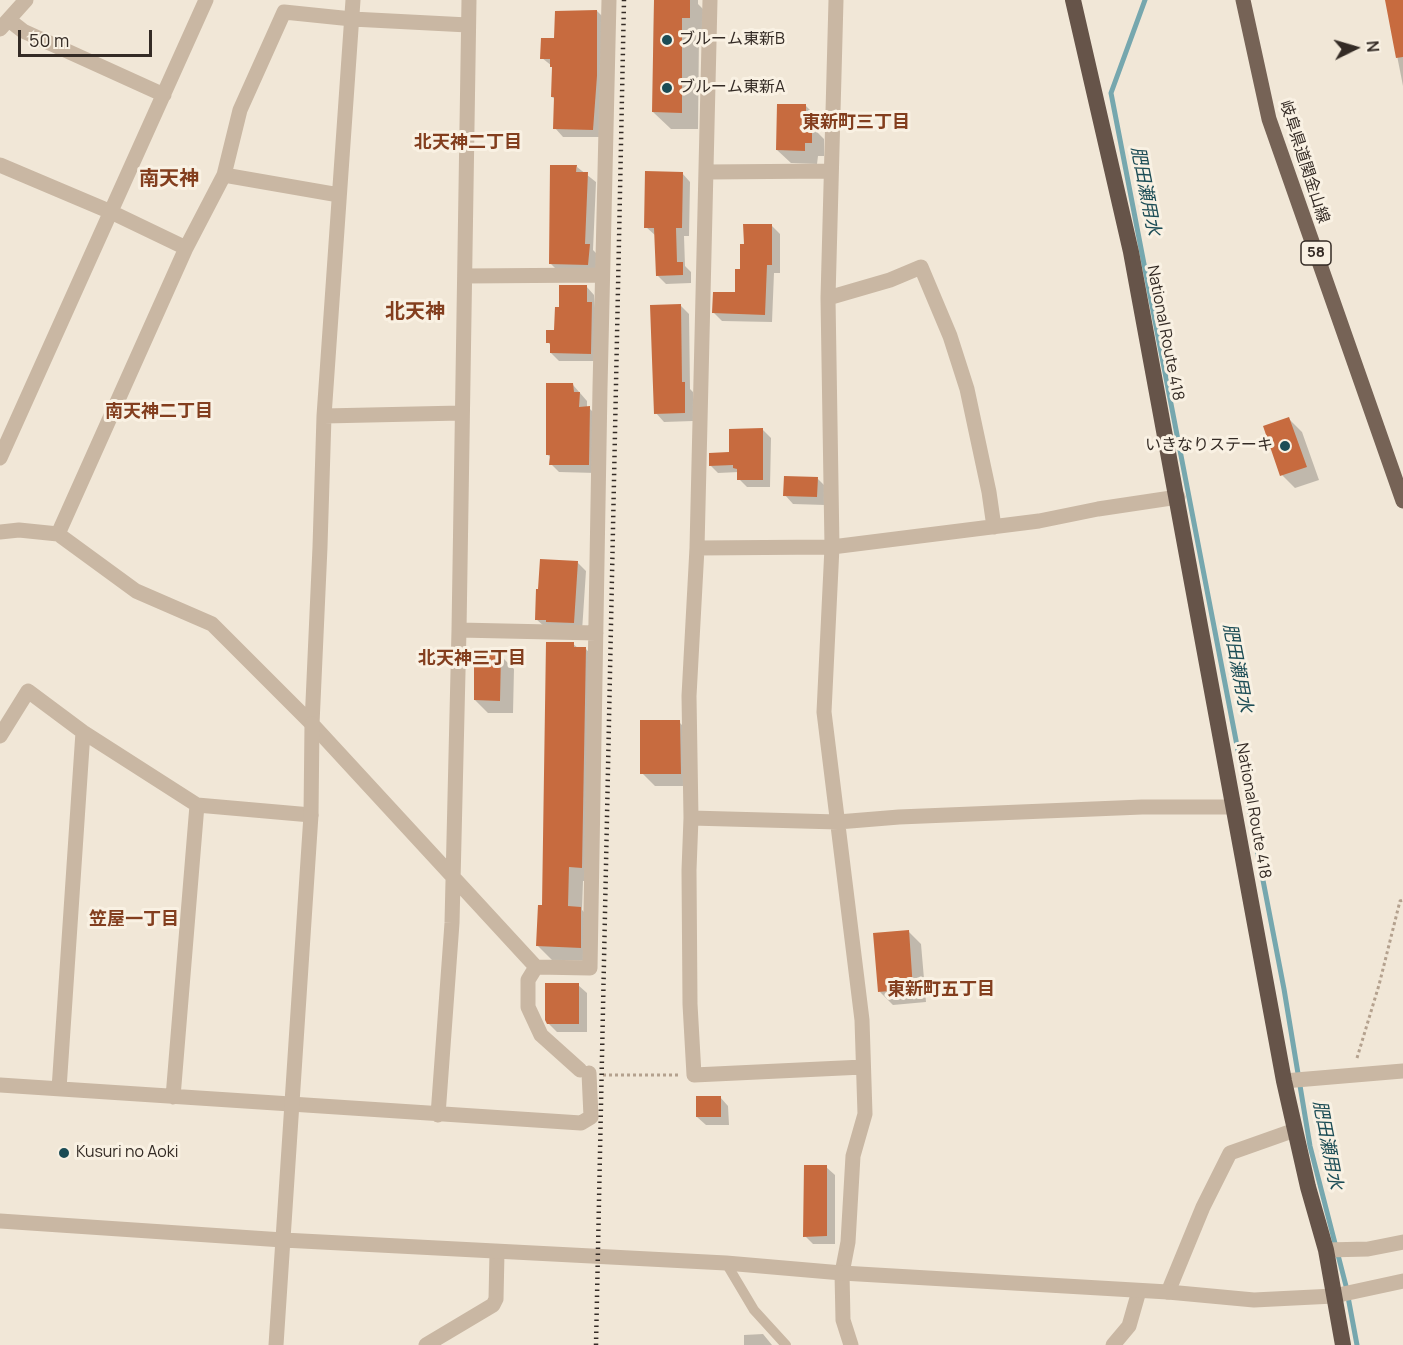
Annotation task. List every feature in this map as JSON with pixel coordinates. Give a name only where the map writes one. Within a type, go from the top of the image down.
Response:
[{"type":"highway","name":"National Route 418","points":[[1073,0],[1131,252],[1284,1081],[1326,1250],[1342,1345]]},
{"type":"main road","name":"岐阜県道関金山線","points":[[1243,0],[1269,119],[1403,501]]},
{"type":"street","points":[[26,0],[4,25],[164,95]]},
{"type":"street","points":[[0,458],[206,0]]},
{"type":"street","points":[[276,1345],[311,815],[312,724],[324,416],[353,0]]},
{"type":"street","points":[[438,1115],[452,923],[469,0]]},
{"type":"street","points":[[0,532],[19,530],[58,534],[136,591],[212,624],[312,724],[536,967],[590,968],[609,0]]},
{"type":"street","points":[[710,0],[697,548],[688,696],[691,818],[690,970],[694,1075],[863,1067]]},
{"type":"street","points":[[836,0],[828,298],[832,547],[824,712],[862,1020],[865,1114],[853,1156],[848,1242],[842,1273],[843,1320],[851,1345]]},
{"type":"street","points":[[58,534],[186,248],[224,175],[240,110],[284,12],[352,19],[468,25]]},
{"type":"street","points":[[0,165],[111,212],[186,248]]},
{"type":"street","points":[[707,172],[831,171]]},
{"type":"street","points":[[224,175],[339,195]]},
{"type":"street","points":[[828,298],[890,280],[921,267],[950,336],[967,388],[994,527]]},
{"type":"street","points":[[465,276],[602,275]]},
{"type":"street","points":[[324,416],[462,413]]},
{"type":"street","points":[[697,548],[832,547],[994,527],[1178,497]]},
{"type":"street","points":[[459,630],[596,633]]},
{"type":"street","points":[[0,736],[28,691],[83,732],[197,805],[311,815]]},
{"type":"street","points":[[59,1089],[83,732]]},
{"type":"street","points":[[173,1097],[197,805]]},
{"type":"street","points":[[691,818],[838,822],[899,817],[1142,807],[1234,807]]},
{"type":"street","points":[[0,1085],[581,1123],[591,1117],[585,1072],[541,1035],[528,1006],[528,980],[536,967]]},
{"type":"street","points":[[1284,1081],[1403,1071]]},
{"type":"street","points":[[1168,1292],[1203,1207],[1230,1153],[1295,1130]]},
{"type":"street","points":[[0,1221],[496,1253],[726,1263],[842,1273],[1168,1292],[1254,1300],[1334,1296],[1403,1281]]},
{"type":"street","points":[[1326,1250],[1368,1249],[1403,1242]]},
{"type":"street","points":[[426,1345],[493,1305],[496,1299],[496,1253]]},
{"type":"street","points":[[1113,1345],[1129,1326],[1139,1291]]},
{"type":"lane","points":[[726,1263],[754,1310],[786,1345]]},
{"type":"path","points":[[1351,1076],[1379,985],[1400,901],[1403,900]]},
{"type":"path","points":[[585,1072],[601,1075],[694,1075]]},
{"type":"building","points":[[654,0],[690,0],[690,18],[682,18],[682,113],[652,112]]},
{"type":"building","points":[[1385,0],[1403,0],[1403,57],[1396,58]]},
{"type":"building","points":[[597,10],[597,76],[593,130],[553,129],[552,67],[550,67],[550,59],[540,59],[541,38],[554,38],[555,11]]},
{"type":"building","points":[[777,104],[806,104],[806,125],[812,124],[812,143],[805,143],[805,151],[776,150]]},
{"type":"building","points":[[550,165],[577,165],[576,172],[588,172],[585,244],[590,244],[588,265],[549,264]]},
{"type":"building","points":[[645,171],[683,172],[682,228],[676,228],[677,262],[683,262],[683,275],[656,276],[654,228],[644,228]]},
{"type":"building","points":[[743,224],[772,224],[772,265],[767,265],[765,315],[712,313],[713,292],[735,292],[735,269],[740,269],[740,244],[744,244]]},
{"type":"building","points":[[559,285],[587,285],[587,302],[592,302],[591,354],[550,353],[550,343],[546,343],[546,330],[554,330],[555,307],[559,307]]},
{"type":"building","points":[[681,304],[682,382],[685,382],[685,413],[654,414],[650,305]]},
{"type":"building","points":[[546,383],[573,383],[574,392],[580,392],[579,407],[590,406],[589,465],[549,465],[550,455],[546,455]]},
{"type":"building","name":"いきなりステーキ","points":[[1289,417],[1307,467],[1280,476],[1263,426]]},
{"type":"building","points":[[763,428],[763,480],[737,480],[737,469],[733,468],[733,465],[709,466],[709,453],[729,452],[729,429]]},
{"type":"building","points":[[784,476],[818,477],[817,497],[783,496]]},
{"type":"building","points":[[540,559],[578,561],[574,623],[535,620]]},
{"type":"building","points":[[546,642],[574,642],[574,647],[586,647],[582,868],[569,867],[568,906],[581,907],[581,948],[536,946],[538,905],[542,905]]},
{"type":"building","points":[[474,654],[501,654],[500,701],[474,700]]},
{"type":"building","points":[[640,720],[680,720],[681,774],[640,774]]},
{"type":"building","points":[[909,930],[913,989],[878,992],[873,933]]},
{"type":"building","points":[[545,983],[579,983],[579,1024],[547,1024],[545,1020]]},
{"type":"building","points":[[696,1096],[721,1096],[721,1117],[696,1117]]},
{"type":"building","points":[[804,1165],[827,1165],[827,1236],[803,1237]]},
{"type":"waterway","name":"肥田瀬用水","points":[[1145,0],[1111,93],[1284,989],[1310,1146],[1346,1286],[1357,1345]]},
{"type":"railway","points":[[596,1345],[624,0]]},
{"type":"place","name":"ブルーム東新B","points":[[667,40]]},
{"type":"place","name":"ブルーム東新A","points":[[667,88]]},
{"type":"place","name":"いきなりステーキ","points":[[1285,446]]},
{"type":"place","name":"Kusuri no Aoki","points":[[64,1153]]},
{"type":"district","name":"東新町三丁目","points":[[856,123]]},
{"type":"district","name":"北天神二丁目","points":[[468,143]]},
{"type":"district","name":"南天神","points":[[169,179]]},
{"type":"district","name":"北天神","points":[[415,312]]},
{"type":"district","name":"南天神二丁目","points":[[159,412]]},
{"type":"district","name":"北天神三丁目","points":[[472,659]]},
{"type":"district","name":"笠屋一丁目","points":[[134,920]]},
{"type":"district","name":"東新町五丁目","points":[[941,990]]}]
